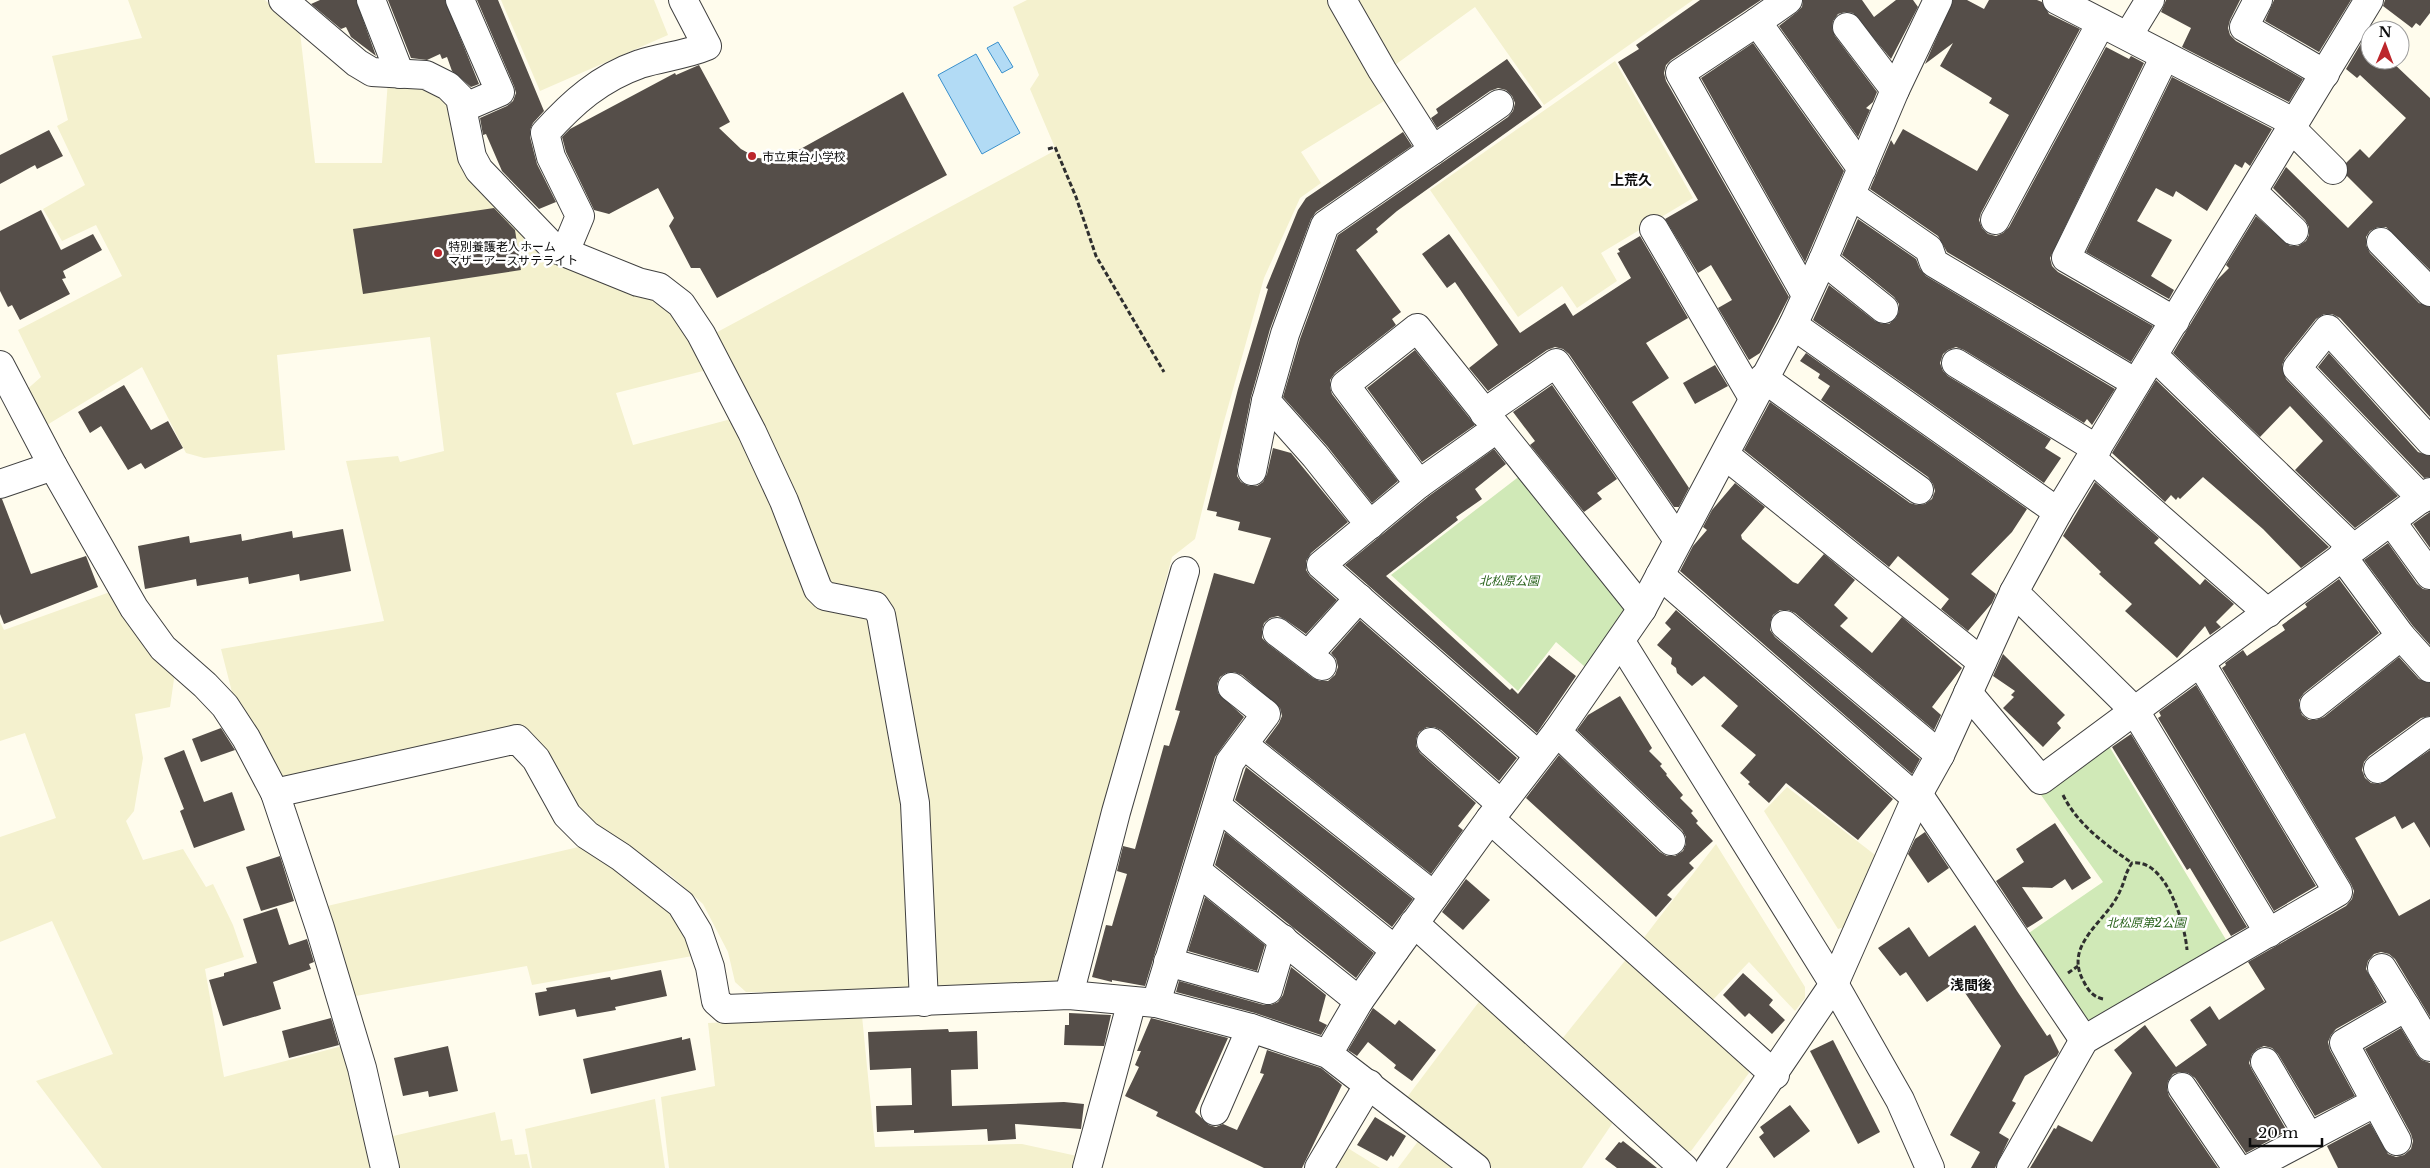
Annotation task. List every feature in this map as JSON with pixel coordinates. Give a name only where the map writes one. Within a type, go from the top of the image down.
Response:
[{"type":"street","points":[[282,0],[357,63],[372,72],[426,75],[448,86],[460,98],[472,157],[479,170],[554,248],[638,282],[659,288],[681,304],[701,334],[752,432],[784,501],[818,590],[825,596],[874,606],[881,615],[915,803],[924,1002]]},
{"type":"street","points":[[371,0],[400,74]]},
{"type":"street","points":[[460,0],[500,92],[463,108]]},
{"type":"street","points":[[565,252],[580,216],[551,157],[545,133],[571,105],[607,78],[640,64],[707,46],[683,0]]},
{"type":"street","points":[[1342,0],[1382,70],[1433,150]]},
{"type":"street","points":[[1788,0],[1680,74],[1806,295]]},
{"type":"street","points":[[2058,0],[2293,126],[2333,170]]},
{"type":"street","points":[[2128,36],[2150,0]]},
{"type":"street","points":[[2258,0],[2244,27],[2325,74]]},
{"type":"street","points":[[1710,1168],[1834,984],[1916,796],[1940,755],[2014,592],[2058,512],[2369,0]]},
{"type":"street","points":[[1328,1054],[1359,1001],[1414,923],[1538,755],[1558,732],[1642,609],[1792,325],[1823,260],[1931,4]]},
{"type":"street","points":[[1757,22],[1862,168]]},
{"type":"street","points":[[1994,220],[2102,23]]},
{"type":"street","points":[[1847,27],[1895,90]]},
{"type":"street","points":[[2165,56],[2066,258],[2175,321]]},
{"type":"street","points":[[1252,471],[1266,401],[1285,334],[1325,225],[1498,104]]},
{"type":"street","points":[[2253,192],[2294,231]]},
{"type":"street","points":[[1851,195],[1929,249],[1934,263],[2136,384]]},
{"type":"street","points":[[1654,230],[1758,388],[1919,490]]},
{"type":"street","points":[[2381,242],[2430,292]]},
{"type":"street","points":[[1823,260],[1884,309]]},
{"type":"street","points":[[1792,325],[2058,512]]},
{"type":"street","points":[[1419,484],[1345,384],[1417,328],[1642,609]]},
{"type":"street","points":[[1968,693],[2041,780],[2268,613],[2347,552],[2426,496],[2297,368],[2328,329],[2430,441]]},
{"type":"street","points":[[2154,356],[2347,552],[2401,636],[2430,668]]},
{"type":"street","points":[[1538,755],[1321,565],[1419,484],[1556,363],[1678,540]]},
{"type":"street","points":[[1956,363],[2094,454],[2268,613]]},
{"type":"street","points":[[0,365],[53,466],[134,608],[164,648],[225,706],[246,738],[275,793],[320,928],[362,1068],[385,1168]]},
{"type":"street","points":[[1266,401],[1315,456],[1370,524]]},
{"type":"street","points":[[1725,455],[1982,662]]},
{"type":"street","points":[[0,484],[53,466]]},
{"type":"street","points":[[2391,521],[2430,575]]},
{"type":"street","points":[[1069,995],[1116,812],[1185,571]]},
{"type":"street","points":[[1660,574],[1916,796],[2084,1040]]},
{"type":"street","points":[[2014,592],[2135,711],[2270,932]]},
{"type":"street","points":[[1277,632],[1316,661],[1359,598]]},
{"type":"street","points":[[1785,625],[1940,755]]},
{"type":"street","points":[[2314,705],[2401,636]]},
{"type":"street","points":[[1621,642],[1834,984],[1900,1100],[1930,1168]]},
{"type":"street","points":[[2011,1168],[2084,1040],[2338,892],[2200,662]]},
{"type":"street","points":[[1087,1168],[1144,1002],[1168,962],[1230,762],[1266,714],[1232,687]]},
{"type":"street","points":[[2378,769],[2430,730]]},
{"type":"street","points":[[1558,732],[1670,841]]},
{"type":"street","points":[[275,793],[516,740],[536,759],[567,814],[587,835],[621,857],[680,904],[698,932],[710,967],[716,1001],[725,1009],[1069,995],[1144,1002],[1251,1028],[1328,1054],[1476,1168]]},
{"type":"street","points":[[1431,742],[1496,811],[1774,1075]]},
{"type":"street","points":[[1244,745],[1434,896]]},
{"type":"street","points":[[1216,806],[1395,950]]},
{"type":"street","points":[[1197,871],[1359,1001]]},
{"type":"street","points":[[1414,923],[1684,1168]]},
{"type":"street","points":[[1168,962],[1268,990],[1283,939]]},
{"type":"street","points":[[2382,968],[2430,1048]]},
{"type":"street","points":[[2397,1141],[2344,1042],[2406,1008]]},
{"type":"street","points":[[1216,1111],[1251,1028]]},
{"type":"street","points":[[2265,1062],[2309,1137]]},
{"type":"street","points":[[1319,1168],[1369,1084]]},
{"type":"street","points":[[2182,1087],[2237,1168]]},
{"type":"street","points":[[2251,1168],[2376,1102]]},
{"type":"path","points":[[1048,150],[1055,147],[1076,196],[1096,256],[1164,372]]},
{"type":"path","points":[[2059,767],[2062,792],[2068,805],[2104,844],[2132,863],[2142,862],[2149,866],[2166,886],[2174,901],[2185,932],[2191,978]]},
{"type":"path","points":[[2111,999],[2100,998],[2090,992],[2082,979],[2078,966],[2079,950],[2086,936],[2120,891],[2125,872],[2132,863]]},
{"type":"shaded area","points":[[128,0],[265,0],[300,32],[315,163],[382,163],[388,80],[431,84],[452,105],[552,256],[674,307],[707,370],[616,393],[633,445],[735,418],[818,603],[871,612],[909,804],[919,992],[746,992],[735,982],[728,952],[703,904],[669,874],[589,824],[523,731],[286,783],[273,774],[234,700],[221,649],[384,621],[346,461],[398,456],[400,462],[444,451],[430,337],[277,355],[285,450],[204,458],[186,453],[142,367],[42,428],[24,392],[41,377],[18,330],[122,276],[96,225],[62,241],[43,209],[85,185],[57,126],[68,120],[52,56],[142,38]]},
{"type":"shaded area","points":[[501,0],[654,0],[668,35],[540,91]]},
{"type":"shaded area","points":[[1027,0],[1336,0],[1389,98],[1301,152],[1321,183],[1300,198],[1264,278],[1223,425],[1195,539],[1172,557],[1060,978],[1053,988],[929,995],[885,606],[833,591],[708,337],[1056,150],[1030,89],[1039,75],[1013,7]]},
{"type":"shaded area","points":[[1350,0],[1693,0],[1544,105],[1475,7],[1388,70]]},
{"type":"shaded area","points":[[1615,61],[1693,198],[1601,253],[1617,281],[1577,308],[1562,286],[1518,317],[1430,190]]},
{"type":"shaded area","points":[[110,592],[175,672],[170,707],[135,714],[143,758],[134,811],[126,821],[143,860],[183,849],[206,887],[213,884],[233,925],[244,957],[205,969],[224,1077],[346,1045],[377,1168],[102,1168],[36,1081],[113,1054],[52,921],[0,942],[0,837],[56,818],[25,733],[0,741],[0,622],[4,630]]},
{"type":"shaded area","points":[[1787,787],[1879,858],[1849,926],[1838,929],[1764,811]]},
{"type":"shaded area","points":[[1716,844],[1805,987],[1805,998],[1795,1011],[1749,962],[1710,1003],[1642,940]]},
{"type":"shaded area","points":[[587,845],[668,905],[698,955],[532,985],[527,966],[350,997],[323,907]]},
{"type":"shaded area","points":[[1628,957],[1745,1065],[1749,1073],[1691,1151],[1683,1152],[1562,1039]]},
{"type":"shaded area","points":[[1481,999],[1616,1118],[1582,1168],[1492,1168],[1405,1100]]},
{"type":"shaded area","points":[[862,1016],[875,1147],[1022,1144],[1077,1156],[1073,1168],[669,1168],[661,1097],[715,1086],[708,1023]]},
{"type":"shaded area","points":[[655,1099],[665,1168],[532,1168],[525,1129]]},
{"type":"shaded area","points":[[495,1112],[501,1141],[512,1139],[515,1155],[527,1154],[530,1168],[397,1168],[389,1137]]},
{"type":"shaded area","points":[[1419,1140],[1454,1168],[1398,1168]]},
{"type":"shaded area","points":[[1346,1147],[1380,1168],[1334,1168]]},
{"type":"green space","name":"北松原公園","points":[[1521,475],[1625,602],[1624,619],[1591,672],[1556,642],[1518,691],[1391,575]]},
{"type":"green space","name":"北松原第2公園","points":[[2109,746],[2228,943],[2094,1020],[2084,1019],[2026,935],[2103,882],[2041,795]]},
{"type":"water","points":[[998,42],[1013,67],[1002,73],[987,48]]},
{"type":"water","points":[[976,54],[1020,133],[982,154],[938,75]]},
{"type":"building","points":[[320,0],[356,0],[376,56],[351,37],[346,27],[341,29],[311,4]]},
{"type":"building","points":[[388,0],[445,0],[479,84],[471,87],[452,71],[447,57],[442,59],[440,54],[427,60],[411,58]]},
{"type":"building","points":[[477,0],[498,0],[544,111],[533,123],[530,137],[537,164],[556,202],[539,209],[502,171],[486,134],[483,135],[480,118],[507,106],[513,101],[516,93]]},
{"type":"building","points":[[1700,0],[1761,0],[1671,60],[1666,65],[1664,73],[1666,81],[1789,297],[1760,353],[1749,360],[1718,308],[1732,300],[1711,265],[1698,273],[1665,219],[1698,200],[1618,62],[1639,49],[1636,45]]},
{"type":"building","points":[[1803,0],[1862,0],[1874,17],[1896,0],[1913,0],[1918,7],[1891,59],[1853,13],[1845,12],[1838,14],[1833,21],[1832,28],[1835,36],[1877,92],[1873,102],[1866,108],[1870,110],[1858,137],[1779,26],[1802,7]]},
{"type":"building","points":[[1953,0],[1967,0],[1984,9],[1989,0],[2037,0],[2042,2],[2049,14],[2080,29],[1981,213],[1979,220],[1982,228],[1988,234],[1996,236],[2003,233],[2009,227],[2106,47],[2129,59],[2131,56],[2144,63],[2050,258],[2052,266],[2058,272],[2153,326],[2131,362],[1947,252],[1938,236],[1870,189],[1891,140],[1894,145],[1903,129],[1977,171],[2009,115],[1989,103],[1992,98],[1940,66],[1953,43],[1925,64]]},
{"type":"building","points":[[2166,0],[2240,0],[2230,20],[2228,28],[2230,35],[2236,41],[2303,79],[2289,102],[2182,47],[2191,28],[2161,12]]},
{"type":"building","points":[[2274,0],[2351,0],[2319,52],[2265,21]]},
{"type":"building","points":[[2385,0],[2430,0],[2430,13],[2420,26],[2416,23],[2412,28],[2410,26],[2410,20],[2401,20],[2383,6]]},
{"type":"building","points":[[1753,43],[1844,171],[1805,262],[1701,78]]},
{"type":"building","points":[[2360,45],[2360,70],[2401,70],[2430,98],[2430,270],[2386,227],[2378,227],[2370,231],[2366,237],[2366,245],[2370,253],[2419,303],[2430,307],[2430,417],[2340,318],[2332,314],[2324,314],[2316,319],[2285,358],[2282,365],[2286,379],[2398,496],[2355,528],[2295,470],[2323,441],[2290,406],[2260,437],[2173,353],[2217,280],[2229,268],[2226,265],[2256,216],[2290,246],[2298,246],[2306,241],[2309,235],[2309,227],[2305,220],[2273,188],[2286,167],[2348,228],[2373,202],[2347,176],[2346,163],[2360,149],[2369,158],[2406,118],[2360,75],[2357,78],[2346,69]]},
{"type":"building","points":[[1507,59],[1542,107],[1397,211],[1376,229],[1378,232],[1356,250],[1401,312],[1392,319],[1396,325],[1335,373],[1330,380],[1332,394],[1398,481],[1372,503],[1327,446],[1283,397],[1300,339],[1338,235],[1508,117],[1513,111],[1515,103],[1512,96],[1506,90],[1498,88],[1490,91],[1437,128],[1431,118],[1438,113],[1436,109]]},
{"type":"building","points":[[699,65],[730,122],[719,128],[741,149],[757,158],[786,157],[903,92],[947,175],[717,298],[700,268],[691,268],[669,226],[674,218],[658,188],[609,214],[594,210],[566,152],[562,137],[570,129],[675,73],[676,75]]},
{"type":"building","points":[[2172,77],[2272,129],[2250,166],[2245,162],[2242,168],[2235,164],[2207,211],[2176,191],[2173,197],[2156,188],[2137,221],[2172,240],[2151,276],[2174,290],[2169,299],[2086,252]]},
{"type":"building","points":[[49,130],[63,156],[37,169],[35,165],[0,184],[0,155]]},
{"type":"building","points":[[1403,132],[1412,146],[1316,212],[1311,219],[1270,329],[1251,397],[1237,468],[1237,476],[1241,482],[1249,486],[1257,486],[1263,482],[1267,474],[1273,448],[1291,453],[1348,522],[1311,553],[1306,561],[1306,570],[1310,576],[1337,600],[1306,634],[1278,616],[1270,618],[1264,623],[1262,638],[1313,678],[1320,681],[1328,681],[1335,675],[1338,667],[1336,659],[1331,653],[1360,620],[1517,758],[1499,781],[1441,730],[1427,727],[1419,732],[1416,746],[1420,753],[1476,803],[1458,826],[1463,830],[1431,874],[1265,742],[1279,723],[1282,716],[1280,708],[1242,675],[1234,672],[1226,673],[1220,677],[1217,684],[1218,693],[1244,717],[1215,757],[1145,986],[1112,980],[1112,982],[1092,977],[1106,925],[1112,926],[1127,874],[1117,871],[1123,846],[1135,849],[1164,745],[1169,746],[1180,711],[1175,710],[1214,573],[1254,584],[1271,538],[1238,530],[1240,522],[1216,516],[1217,512],[1207,510],[1238,389],[1268,289],[1266,288],[1298,210],[1306,198]]},
{"type":"building","name":"特別養護老人ホーム マザーアースサテライト","points":[[494,208],[515,230],[521,270],[363,294],[353,229]]},
{"type":"building","points":[[41,210],[61,250],[93,234],[102,250],[63,271],[66,278],[62,279],[70,294],[20,320],[12,305],[8,307],[0,291],[0,231]]},
{"type":"building","points":[[1858,219],[1916,259],[1920,269],[1926,276],[2115,389],[2092,425],[2087,419],[2084,423],[1964,350],[1956,347],[1943,354],[1940,363],[1943,371],[1948,376],[2051,439],[2045,448],[2061,458],[2044,483],[1813,320],[1829,285],[1875,321],[1889,324],[1896,318],[1899,304],[1894,297],[1842,255]]},
{"type":"building","points":[[1449,234],[1520,333],[1565,303],[1573,316],[1631,278],[1617,253],[1620,252],[1618,249],[1640,236],[1688,318],[1646,343],[1669,378],[1632,402],[1689,488],[1679,507],[1674,507],[1569,354],[1563,349],[1555,347],[1547,350],[1488,391],[1469,368],[1498,345],[1455,282],[1447,288],[1422,254]]},
{"type":"building","points":[[1415,350],[1475,425],[1422,462],[1367,388]]},
{"type":"building","points":[[1806,353],[2027,509],[2012,532],[1971,574],[1996,594],[1992,603],[1968,631],[1941,609],[1949,599],[1898,556],[1889,567],[1744,450],[1770,402],[1910,503],[1917,505],[1925,504],[1932,499],[1935,491],[1928,477],[1821,400],[1830,386],[1818,378],[1820,374],[1800,361]]},
{"type":"building","points":[[2329,353],[2418,452],[2430,456],[2430,477],[2424,478],[2318,367]]},
{"type":"building","points":[[1715,365],[1728,386],[1695,404],[1683,383]]},
{"type":"building","points":[[2156,380],[2329,547],[2301,568],[2263,529],[2203,477],[2180,499],[2178,497],[2176,500],[2171,495],[2165,502],[2112,453]]},
{"type":"building","points":[[124,385],[151,430],[168,421],[183,448],[145,469],[141,463],[128,470],[101,426],[90,433],[78,412]]},
{"type":"building","points":[[1552,385],[1617,479],[1597,493],[1602,499],[1584,512],[1530,445],[1535,441],[1513,412]]},
{"type":"building","points":[[1494,449],[1506,464],[1475,489],[1482,499],[1456,517],[1458,520],[1386,576],[1510,690],[1512,688],[1518,694],[1549,655],[1576,676],[1537,733],[1345,565],[1429,496]]},
{"type":"building","points":[[2095,482],[2159,538],[2154,543],[2200,585],[2205,579],[2234,604],[2216,622],[2221,627],[2210,635],[2205,626],[2177,658],[2125,611],[2132,604],[2099,574],[2101,572],[2063,536]]},
{"type":"building","points":[[1735,483],[1765,507],[1741,535],[1742,539],[1793,582],[1798,584],[1824,554],[1855,580],[1834,605],[1848,618],[1840,626],[1872,653],[1902,617],[1962,668],[1932,707],[1941,715],[1934,730],[1795,613],[1788,610],[1780,610],[1773,615],[1770,630],[1775,637],[1920,759],[1912,774],[1680,571],[1693,546],[1707,530],[1703,527],[1712,510]]},
{"type":"building","points":[[0,499],[2,499],[31,574],[86,556],[98,587],[4,624],[0,614]]},
{"type":"building","points":[[2430,512],[2430,548],[2413,524]]},
{"type":"building","points":[[343,529],[351,571],[300,581],[299,574],[249,584],[248,577],[197,586],[196,579],[145,589],[138,546],[189,536],[190,543],[241,534],[242,541],[292,531],[293,538]]},
{"type":"building","points":[[2388,543],[2417,584],[2423,589],[2430,590],[2430,645],[2413,626],[2364,560]]},
{"type":"building","points":[[2339,579],[2379,633],[2304,693],[2299,700],[2302,715],[2309,720],[2324,717],[2399,657],[2419,679],[2430,683],[2430,716],[2421,718],[2369,756],[2364,762],[2362,770],[2365,778],[2371,783],[2380,784],[2430,750],[2430,848],[2414,822],[2402,829],[2395,816],[2355,838],[2399,916],[2430,899],[2430,1017],[2395,959],[2389,954],[2381,952],[2374,954],[2368,961],[2366,969],[2384,1002],[2336,1029],[2328,1042],[2330,1050],[2355,1096],[2315,1116],[2278,1054],[2272,1048],[2264,1046],[2252,1054],[2249,1063],[2287,1131],[2246,1153],[2195,1078],[2188,1073],[2180,1072],[2173,1074],[2168,1081],[2167,1089],[2169,1096],[2218,1168],[2030,1168],[2054,1128],[2056,1129],[2058,1125],[2092,1142],[2132,1073],[2114,1050],[2145,1025],[2176,1067],[2207,1045],[2190,1020],[2210,1006],[2219,1020],[2265,989],[2248,962],[2346,906],[2352,899],[2354,891],[2351,884],[2222,668],[2226,665],[2225,663],[2243,650],[2247,656],[2285,630],[2282,625],[2307,607],[2305,604]]},
{"type":"building","points":[[1676,610],[1893,799],[1858,840],[1786,783],[1769,803],[1748,784],[1750,782],[1740,773],[1756,755],[1721,726],[1738,706],[1704,676],[1692,686],[1677,673],[1676,668],[1671,664],[1672,658],[1657,645],[1671,629],[1665,623]]},
{"type":"building","points":[[2003,654],[2065,715],[2057,723],[2061,728],[2043,747],[2003,708],[2014,697],[2011,695],[2015,691],[1993,676]]},
{"type":"building","points":[[2196,685],[2316,886],[2274,911],[2158,718],[2161,716],[2159,712]]},
{"type":"building","points":[[1620,696],[1652,748],[1649,751],[1662,764],[1660,766],[1666,775],[1683,795],[1680,798],[1693,811],[1691,813],[1698,821],[1696,823],[1713,841],[1689,863],[1694,868],[1667,895],[1672,899],[1656,917],[1526,798],[1559,755],[1660,852],[1667,856],[1675,856],[1683,851],[1686,837],[1682,830],[1577,730],[1588,715]]},
{"type":"building","points":[[221,728],[235,750],[201,762],[192,739]]},
{"type":"building","points":[[2131,734],[2247,927],[2231,936],[2190,868],[2187,870],[2112,747]]},
{"type":"building","points":[[184,750],[204,802],[232,792],[245,830],[194,848],[180,811],[184,809],[164,758]]},
{"type":"building","points":[[1246,767],[1413,899],[1392,927],[1235,800]]},
{"type":"building","points":[[2055,823],[2091,878],[2072,890],[2065,879],[2052,888],[2022,887],[2043,918],[2027,928],[1996,881],[2024,862],[2016,849]]},
{"type":"building","points":[[1225,832],[1374,953],[1356,978],[1215,865]]},
{"type":"building","points":[[1925,832],[1949,868],[1928,883],[1908,854],[1915,839]]},
{"type":"building","points":[[280,856],[294,901],[261,911],[246,867]]},
{"type":"building","points":[[1466,879],[1490,900],[1463,930],[1442,912]]},
{"type":"building","points":[[1205,897],[1265,945],[1257,971],[1188,951]]},
{"type":"building","points":[[277,908],[289,945],[307,939],[314,962],[309,964],[311,969],[273,982],[281,1009],[223,1026],[209,980],[224,976],[224,973],[257,963],[243,919]]},
{"type":"building","points":[[1975,925],[2047,1036],[2050,1034],[2059,1052],[2057,1056],[2025,1076],[2012,1101],[2016,1103],[1999,1133],[2009,1139],[1995,1168],[1971,1168],[1980,1152],[1950,1135],[2001,1046],[1957,981],[1927,1002],[1906,972],[1900,976],[1878,948],[1909,927],[1929,957]]},
{"type":"building","points":[[1291,967],[1326,995],[1319,1021],[1327,1025],[1321,1035],[1255,1013],[1176,992],[1179,981],[1264,1005],[1271,1005],[1278,1002],[1283,995]]},
{"type":"building","points":[[661,970],[667,996],[615,1007],[616,1010],[577,1017],[575,1009],[539,1016],[535,993],[547,991],[546,988],[610,977],[611,980]]},
{"type":"building","points":[[1743,973],[1773,1000],[1769,1005],[1785,1020],[1772,1034],[1749,1013],[1745,1017],[1723,995]]},
{"type":"building","points":[[1373,1008],[1395,1025],[1399,1020],[1436,1050],[1412,1081],[1394,1068],[1396,1065],[1368,1042],[1357,1056],[1348,1050]]},
{"type":"building","points":[[1069,1013],[1111,1015],[1104,1046],[1064,1045],[1065,1025],[1069,1025]]},
{"type":"building","points":[[331,1018],[339,1045],[289,1058],[282,1031]]},
{"type":"building","points":[[1151,1018],[1228,1038],[1195,1112],[1209,1125],[1216,1127],[1223,1124],[1237,1130],[1264,1074],[1260,1073],[1267,1050],[1321,1068],[1342,1085],[1302,1168],[1264,1168],[1156,1116],[1158,1112],[1125,1096],[1139,1067],[1135,1065],[1141,1051],[1137,1051]]},
{"type":"building","points":[[2401,1028],[2417,1055],[2422,1060],[2430,1063],[2430,1168],[2338,1168],[2327,1146],[2370,1123],[2388,1154],[2396,1157],[2404,1155],[2411,1149],[2413,1141],[2411,1134],[2365,1049]]},
{"type":"building","points":[[948,1029],[949,1032],[977,1031],[978,1069],[951,1070],[952,1106],[1064,1102],[1084,1104],[1081,1129],[1015,1124],[1016,1139],[988,1141],[987,1129],[914,1133],[914,1130],[877,1132],[876,1106],[912,1105],[911,1068],[870,1070],[868,1032]]},
{"type":"building","points":[[682,1037],[682,1040],[690,1038],[696,1070],[591,1094],[583,1059]]},
{"type":"building","points":[[1833,1040],[1880,1132],[1858,1144],[1810,1051]]},
{"type":"building","points":[[448,1046],[458,1091],[429,1097],[428,1091],[403,1096],[394,1058]]},
{"type":"building","points":[[1790,1105],[1810,1131],[1774,1158],[1759,1137],[1764,1133],[1760,1127]]},
{"type":"building","points":[[1375,1117],[1406,1136],[1393,1157],[1391,1155],[1387,1161],[1357,1145]]},
{"type":"building","points":[[1623,1141],[1657,1168],[1617,1168],[1605,1159],[1619,1142]]},
{"type":"place","name":"市立東台小学校","points":[[752,156]]},
{"type":"place","name":"特別養護老人ホーム マザーアースサテライト","points":[[438,253]]},
{"type":"district","name":"上荒久","points":[[1631,180]]},
{"type":"district","name":"浅間後","points":[[1971,985]]}]
